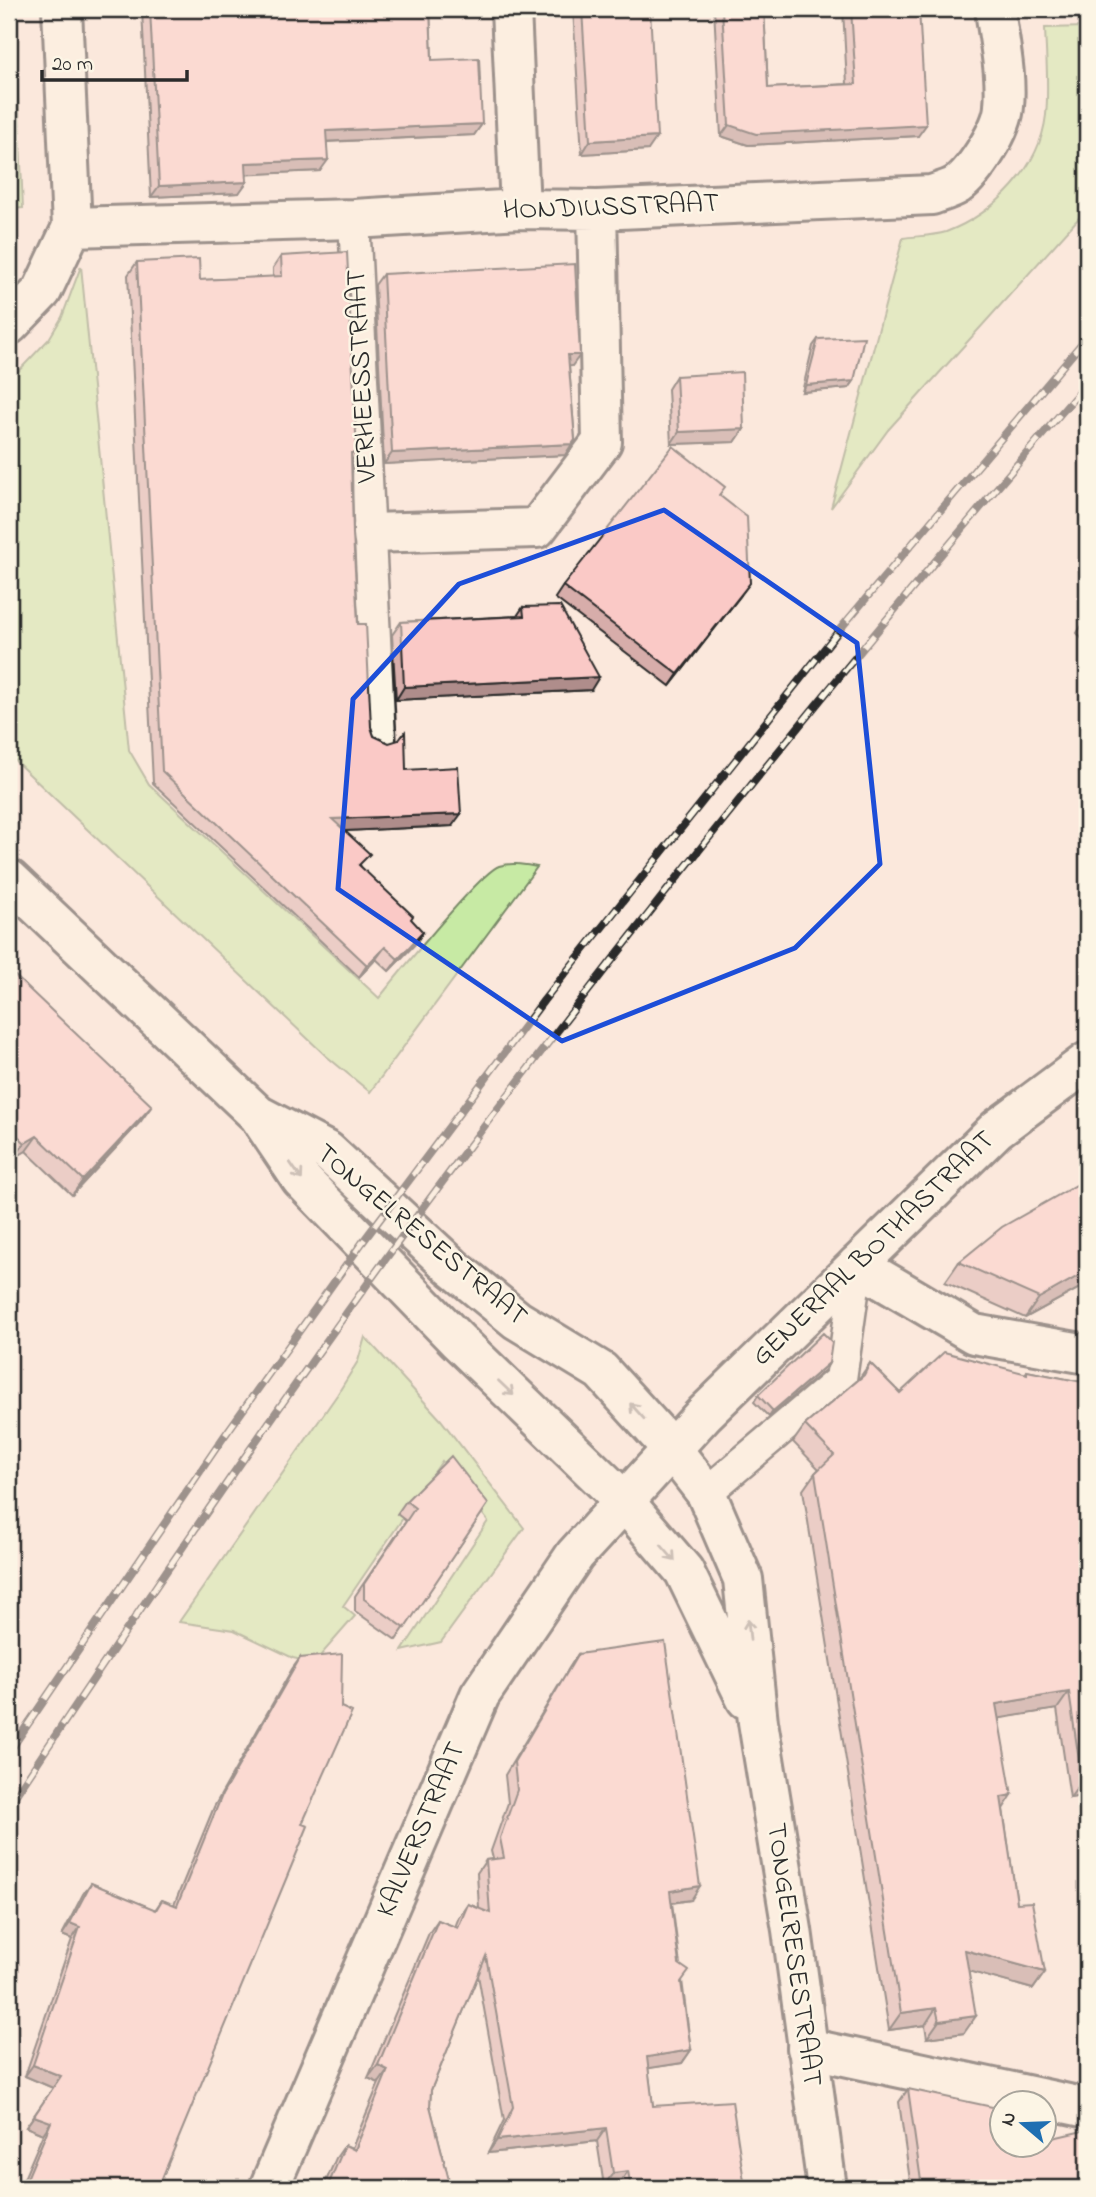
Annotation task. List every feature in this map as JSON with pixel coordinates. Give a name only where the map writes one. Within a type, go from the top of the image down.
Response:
[{"type":"street","points":[[9,325],[42,291],[72,227],[62,9]]},
{"type":"street","points":[[511,9],[520,209]]},
{"type":"street","name":"HONDIUSSTRAAT","points":[[72,227],[354,219],[520,209],[597,210],[932,195],[957,185],[974,168],[1004,109],[1004,73],[995,9]]},
{"type":"street","points":[[371,533],[537,528],[602,442],[597,210]]},
{"type":"street","name":"TONGELRESESTRAAT","points":[[9,879],[258,1115],[301,1179],[457,1340],[624,1501],[684,1571],[758,1723]]},
{"type":"street","name":"GENERAAL BOTHASTRAAT","points":[[624,1501],[671,1448],[997,1129],[1087,1062]]},
{"type":"street","name":"TONGELRESESTRAAT","points":[[258,1115],[327,1151],[452,1267],[517,1320],[601,1371],[671,1448],[706,1493],[743,1579],[758,1723],[792,1930],[827,2188]]},
{"type":"street","points":[[858,1265],[974,1334],[1087,1354]]},
{"type":"street","name":"KALVERSTRAAT","points":[[269,2188],[480,1695],[575,1555],[624,1501]]},
{"type":"street","points":[[807,2048],[1087,2108]]},
{"type":"lane","name":"VERHEESSTRAAT","points":[[354,219],[380,738]]},
{"type":"lane","points":[[706,1493],[841,1379],[858,1265]]},
{"type":"highlighted area","points":[[664,510],[857,643],[880,864],[795,948],[562,1041],[338,889],[353,699],[459,584]]},
{"type":"green space","points":[[9,9],[13,9],[20,132],[9,133]]},
{"type":"green space","points":[[1087,27],[1087,209],[888,430],[831,508],[903,238],[946,232],[964,224],[998,201],[1012,186],[1035,153],[1046,115],[1045,28]]},
{"type":"green space","points":[[20,141],[23,208],[9,209],[9,142]]},
{"type":"green space","points":[[81,266],[129,750],[149,784],[379,998],[439,926],[489,873],[499,866],[509,864],[537,867],[370,1092],[325,1055],[9,755],[9,381],[49,339],[62,317]]},
{"type":"green space","points":[[365,1337],[441,1420],[524,1528],[441,1642],[402,1651],[488,1521],[442,1461],[343,1606],[355,1616],[314,1663],[293,1658],[234,1630],[179,1622],[337,1395],[358,1361]]},
{"type":"building","points":[[150,9],[430,9],[432,60],[479,58],[482,124],[326,131],[328,160],[246,163],[247,182],[159,186]]},
{"type":"building","points":[[582,9],[650,9],[657,137],[590,141]]},
{"type":"building","points":[[722,9],[764,9],[768,88],[856,84],[851,9],[919,9],[926,125],[756,134],[729,125]]},
{"type":"building","points":[[347,252],[357,453],[351,453],[353,534],[358,624],[366,624],[371,727],[374,736],[389,743],[399,740],[405,732],[406,770],[458,767],[461,814],[332,819],[370,854],[359,865],[413,916],[411,919],[423,932],[398,959],[385,947],[367,965],[162,771],[137,262],[199,259],[200,280],[282,276],[281,256]]},
{"type":"building","points":[[575,264],[580,355],[568,355],[575,440],[572,444],[392,453],[383,274]]},
{"type":"building","points":[[864,337],[854,381],[806,385],[818,339]]},
{"type":"building","points":[[742,372],[744,429],[679,432],[676,376]]},
{"type":"building","points":[[673,446],[725,487],[719,495],[747,517],[750,583],[678,674],[563,586]]},
{"type":"building","points":[[560,606],[599,677],[404,687],[401,622],[524,616],[523,607]]},
{"type":"building","points":[[9,970],[152,1106],[83,1180],[37,1136],[25,1143],[9,1127]]},
{"type":"building","points":[[1087,1179],[1087,1271],[1039,1298],[959,1262],[1002,1227]]},
{"type":"building","points":[[823,1333],[832,1342],[829,1363],[773,1411],[758,1395]]},
{"type":"building","points":[[944,1352],[1027,1374],[1027,1371],[1087,1383],[1087,1780],[1082,1781],[1069,1692],[996,1704],[1012,1795],[1001,1797],[1017,1903],[1032,1902],[1045,1972],[965,1950],[976,2016],[939,2021],[936,2008],[901,2013],[815,1473],[834,1455],[805,1425],[864,1375],[870,1363],[900,1393]]},
{"type":"building","points":[[451,1456],[488,1504],[405,1628],[364,1599],[364,1584],[415,1508],[406,1501]]},
{"type":"building","points":[[665,1642],[700,1886],[670,1891],[679,1964],[689,1971],[681,1982],[691,2050],[647,2057],[653,2106],[732,2101],[745,2188],[631,2188],[628,2171],[613,2173],[606,2128],[497,2140],[513,2107],[486,1956],[431,2090],[430,2106],[451,2188],[327,2188],[345,2145],[355,2150],[388,2070],[378,2065],[438,1920],[458,1928],[468,1904],[490,1913],[486,1860],[504,1858],[500,1838],[517,1790],[514,1762],[578,1654]]},
{"type":"building","points":[[342,1654],[341,1707],[352,1712],[302,1824],[308,1826],[158,2188],[23,2188],[51,2122],[34,2116],[61,2076],[33,2065],[80,1927],[70,1923],[91,1883],[156,1910],[162,1900],[177,1906],[222,1795],[300,1658]]},
{"type":"building","points":[[908,2089],[988,2106],[988,2158],[1058,2158],[1058,2137],[1087,2130],[1087,2188],[922,2188]]},
{"type":"railway","points":[[9,1752],[223,1438],[362,1243],[544,1000],[841,628],[1087,337]]},
{"type":"railway","points":[[9,1805],[230,1478],[344,1316],[536,1058],[768,765],[1087,383]]}]
